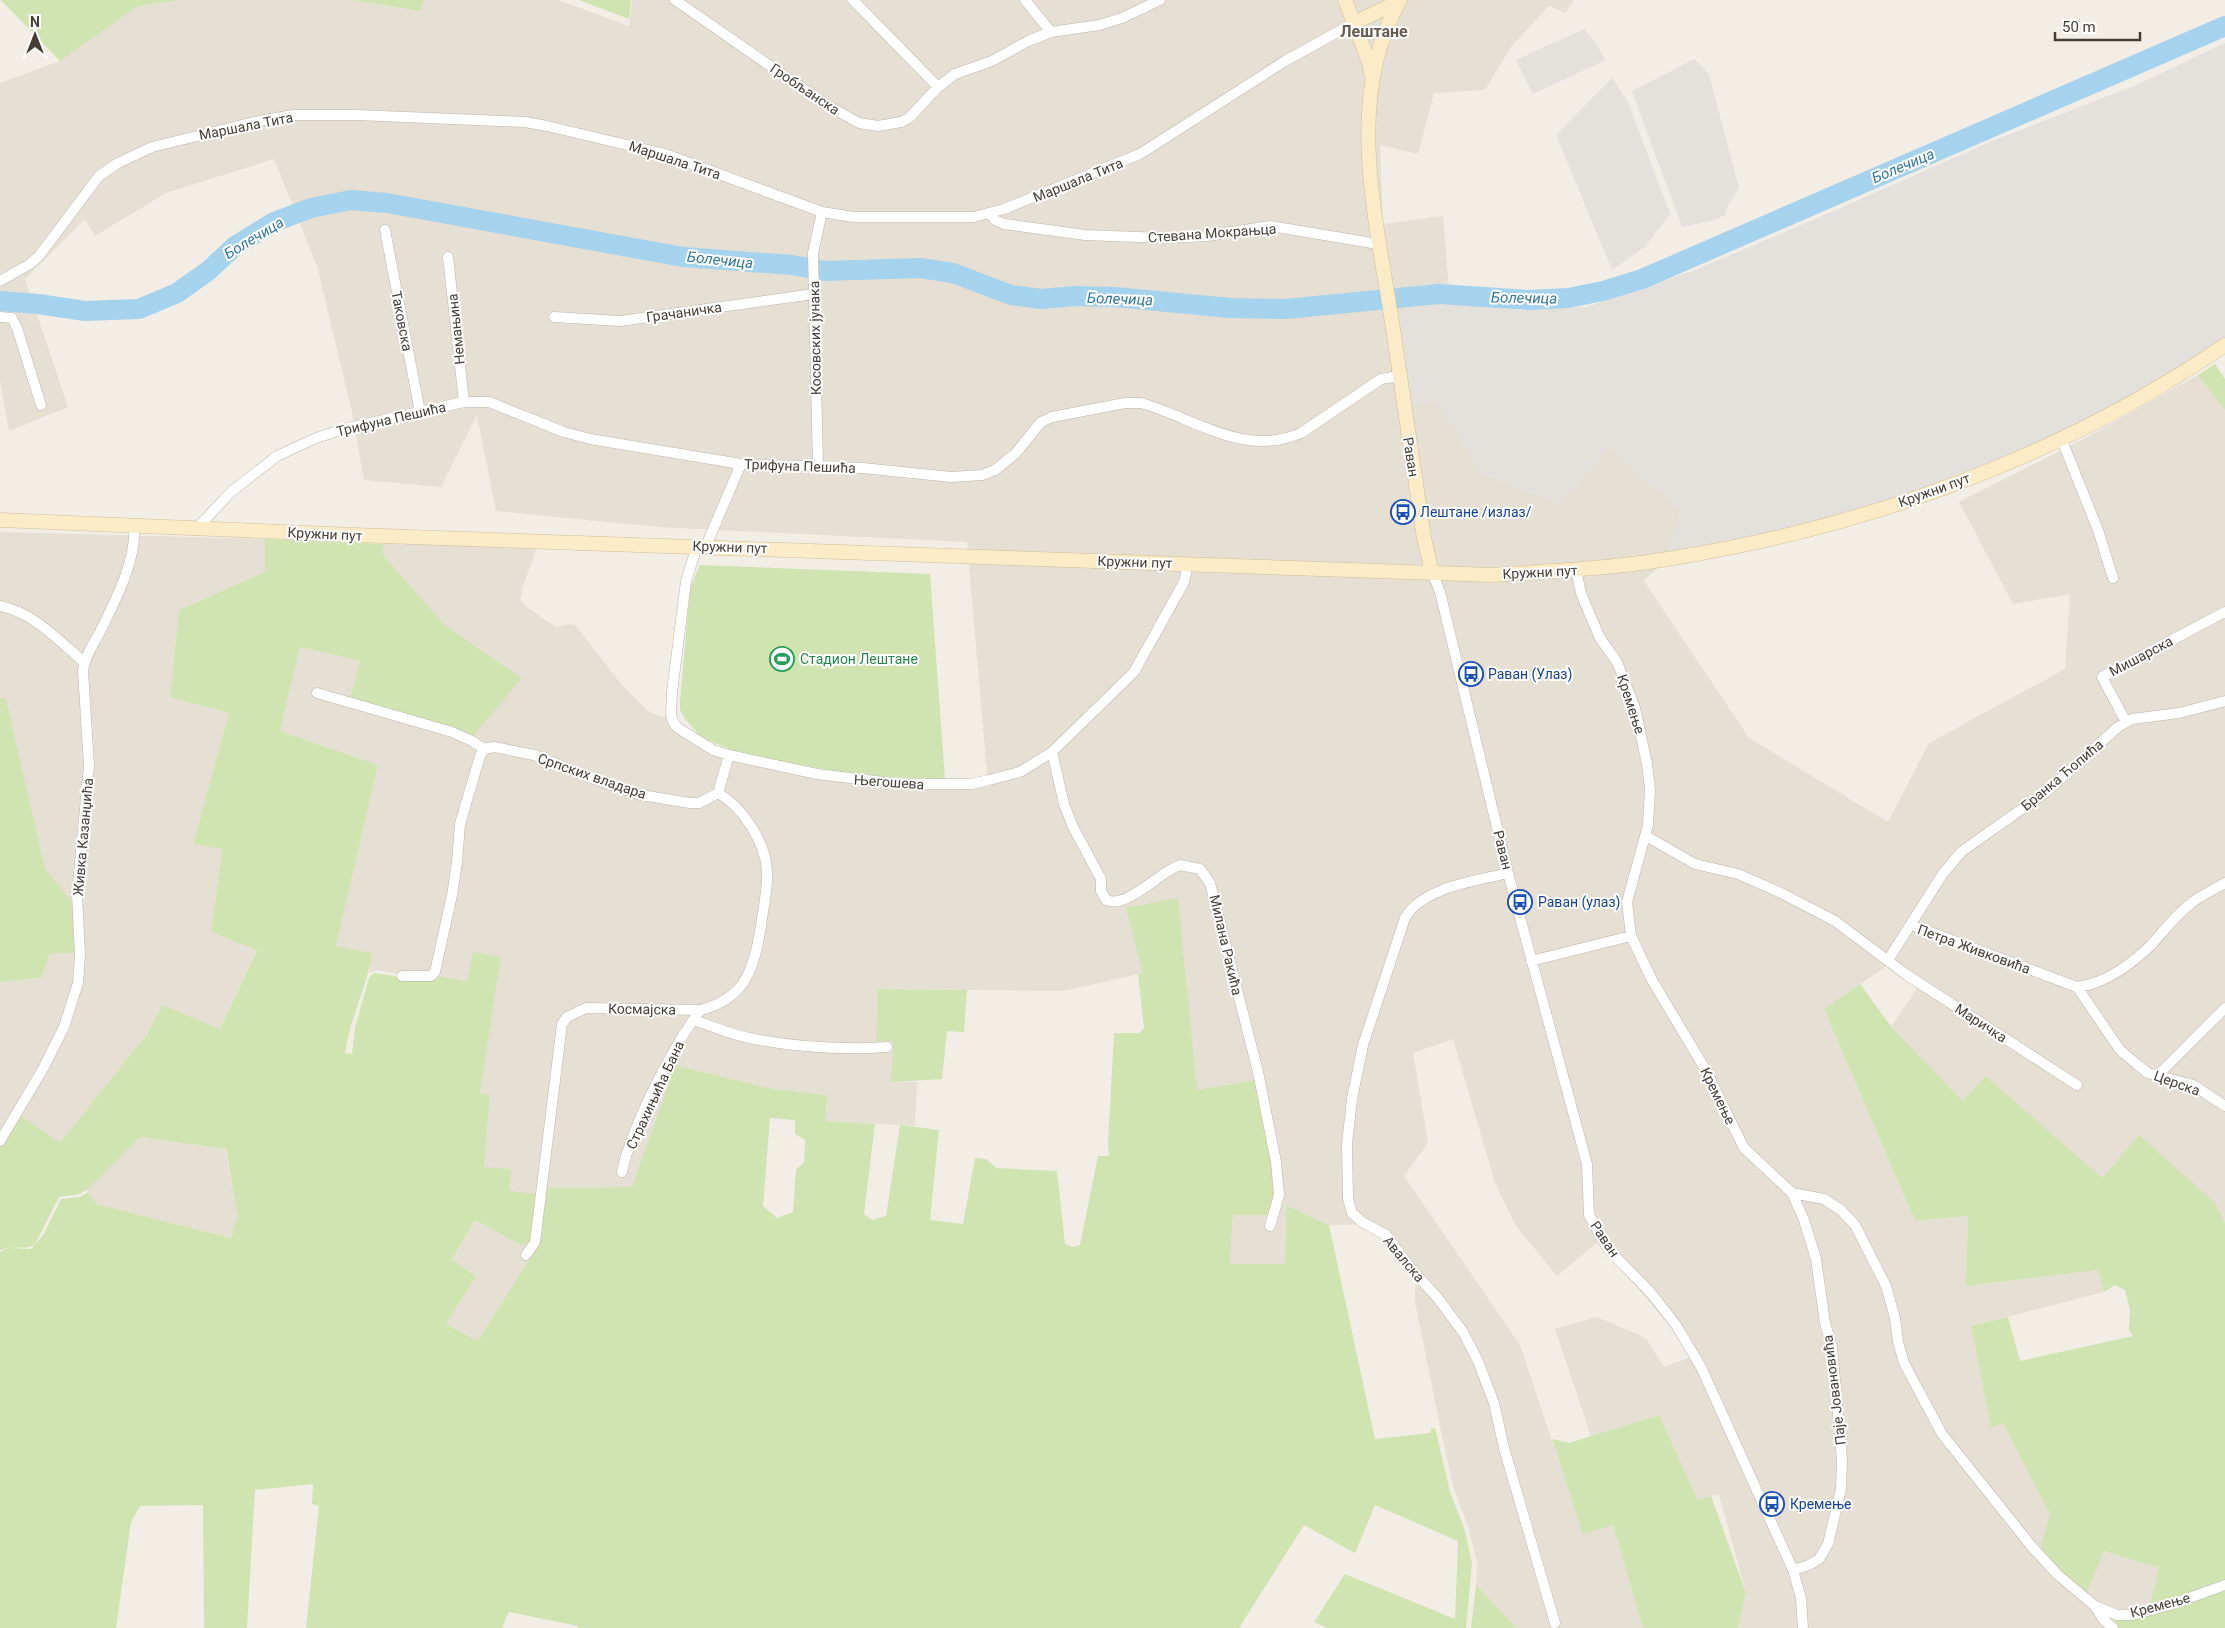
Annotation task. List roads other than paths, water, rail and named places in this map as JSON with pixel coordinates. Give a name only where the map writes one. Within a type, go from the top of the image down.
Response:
[{"type":"main road","name":"Раван","points":[[1345,0],[1369,62],[1372,77],[1370,148],[1372,206],[1391,315],[1398,376],[1425,545],[1432,572]]},
{"type":"main road","name":"Раван","points":[[1372,77],[1386,28],[1399,1]]},
{"type":"main road","points":[[1354,23],[1399,1]]},
{"type":"main road","name":"Кружни пут","points":[[0,520],[355,536],[701,546],[1492,574],[1576,570],[1666,560],[1709,552],[1841,521],[1961,481],[2030,453],[2154,391],[2225,345]]},
{"type":"street","name":"Гробљанска","points":[[675,0],[825,104],[864,125],[886,125],[909,118],[938,87],[955,74],[992,61],[1028,41],[1051,32],[1098,25],[1122,18],[1160,0]]},
{"type":"street","points":[[853,0],[938,87]]},
{"type":"street","points":[[1025,0],[1051,32]]},
{"type":"street","name":"Маршала Тита","points":[[0,281],[30,264],[39,256],[94,182],[105,170],[118,162],[152,147],[259,121],[293,115],[510,120],[547,126],[665,154],[822,212],[844,217],[956,218],[991,214],[1140,154],[1286,61],[1354,23]]},
{"type":"street","name":"Косовских јунака","points":[[818,466],[814,246],[822,212]]},
{"type":"street","name":"Стевана Мокрањца","points":[[991,214],[995,220],[1004,224],[1085,235],[1163,238],[1207,236],[1270,226],[1378,244]]},
{"type":"street","name":"Таковска","points":[[385,230],[420,412]]},
{"type":"street","name":"Немањина","points":[[448,257],[464,402]]},
{"type":"street","name":"Грачаничка","points":[[554,317],[629,320],[814,294]]},
{"type":"street","points":[[0,317],[12,318],[17,328],[41,405]]},
{"type":"street","name":"Трифуна Пешића","points":[[197,528],[231,492],[277,456],[316,438],[344,429],[464,402],[489,402],[564,432],[590,439],[741,464],[818,466],[951,477],[989,473],[1006,462],[1046,419],[1134,402],[1155,407],[1233,439],[1266,441],[1290,438],[1330,415],[1381,379],[1398,376]]},
{"type":"street","points":[[2061,438],[2095,523],[2113,578]]},
{"type":"street","name":"Његошева","points":[[741,464],[701,546],[690,564],[684,596],[671,714],[673,722],[678,728],[713,750],[728,755],[817,774],[860,781],[900,784],[971,784],[1020,772],[1052,752],[1134,672],[1184,582],[1188,564]]},
{"type":"street","name":"Живка Казанџића","points":[[0,1141],[44,1067],[64,1027],[78,983],[80,955],[77,894],[89,766],[83,680],[84,662],[133,555],[134,525]]},
{"type":"street","name":"Кремење","points":[[1576,570],[1586,608],[1600,638],[1617,662],[1638,718],[1649,783],[1646,836],[1628,902],[1632,936],[1652,980],[1705,1068],[1744,1148],[1792,1193],[1824,1199],[1841,1210],[1854,1226],[1886,1286],[1904,1363],[1942,1434],[2032,1547],[2058,1575],[2095,1606],[2117,1615],[2132,1615],[2170,1605],[2225,1585]]},
{"type":"street","name":"Раван","points":[[1432,572],[1440,592],[1531,961],[1588,1164],[1589,1215],[1608,1249],[1651,1293],[1676,1325],[1701,1367],[1793,1570],[1801,1598],[1803,1628]]},
{"type":"street","points":[[0,606],[15,609],[32,619],[84,662]]},
{"type":"street","name":"Мишарска","points":[[2126,722],[2102,677],[2225,612]]},
{"type":"street","points":[[317,693],[452,732],[472,741],[484,750],[480,756],[460,824],[455,878],[435,972],[430,976],[402,976]]},
{"type":"street","name":"Бранка Ћопића","points":[[1911,925],[1942,875],[1961,852],[2046,792],[2126,722],[2140,718],[2180,713],[2225,701]]},
{"type":"street","name":"Српских владара","points":[[484,750],[494,747],[534,755],[594,779],[641,794],[699,803],[718,793]]},
{"type":"street","name":"Милана Ракића","points":[[1052,752],[1064,804],[1101,879],[1100,891],[1106,900],[1117,903],[1180,865],[1200,869],[1210,882],[1258,1072],[1276,1162],[1279,1194],[1270,1226]]},
{"type":"street","points":[[718,793],[728,755]]},
{"type":"street","name":"Космајска","points":[[526,1255],[535,1242],[562,1024],[567,1017],[586,1008],[701,1010],[714,1006],[732,995],[747,976],[759,942],[767,885],[767,871],[749,823],[726,798],[718,793]]},
{"type":"street","points":[[1646,836],[1694,864],[1738,874],[1780,892],[1835,921],[1888,960]]},
{"type":"street","name":"Авалска","points":[[1508,873],[1432,895],[1415,904],[1403,922],[1363,1045],[1359,1063],[1347,1144],[1348,1199],[1352,1213],[1362,1222],[1386,1235],[1413,1271],[1437,1297],[1463,1332],[1478,1361],[1494,1403],[1504,1448],[1555,1623]]},
{"type":"street","points":[[2077,987],[2094,983],[2127,965],[2152,944],[2190,903],[2225,883]]},
{"type":"street","name":"Петра Живковића","points":[[1888,960],[1911,925],[2077,987]]},
{"type":"street","points":[[1531,961],[1632,936]]},
{"type":"street","name":"Маричка","points":[[1888,960],[1907,976],[2076,1084]]},
{"type":"street","name":"Церска","points":[[2077,987],[2120,1050],[2148,1073],[2159,1074],[2193,1085],[2225,1106]]},
{"type":"street","points":[[2159,1074],[2225,1008]]},
{"type":"street","name":"Страхињића Бана","points":[[622,1172],[630,1144],[654,1090],[676,1045],[701,1010]]},
{"type":"street","points":[[694,1020],[748,1038],[801,1046],[860,1049],[888,1047]]},
{"type":"street","name":"Паје Јовановића","points":[[1792,1193],[1804,1220],[1816,1259],[1825,1323],[1832,1348],[1842,1460],[1840,1489],[1828,1544],[1819,1559],[1793,1570]]},
{"type":"street","name":"Кремење","points":[[2095,1606],[2103,1619],[2113,1628]]},
{"type":"waterway","name":"Болечица","points":[[0,301],[85,311],[139,309],[177,293],[208,271],[235,246],[274,222],[311,208],[351,200],[387,203],[683,257],[792,265],[825,271],[920,268],[953,273],[1011,295],[1041,299],[1076,296],[1115,297],[1230,308],[1286,309],[1439,294],[1529,300],[1568,298],[1603,291],[1642,279],[2225,26]]},
{"type":"place","name":"Лештане /излаз/","points":[[1403,512]]},
{"type":"place","name":"Стадион Лештане","points":[[782,659]]},
{"type":"place","name":"Раван (Улаз)","points":[[1471,674]]},
{"type":"place","name":"Раван (улаз)","points":[[1520,902]]},
{"type":"place","name":"Кремење","points":[[1772,1504]]},
{"type":"district","name":"Лештане","points":[[1374,31]]}]
